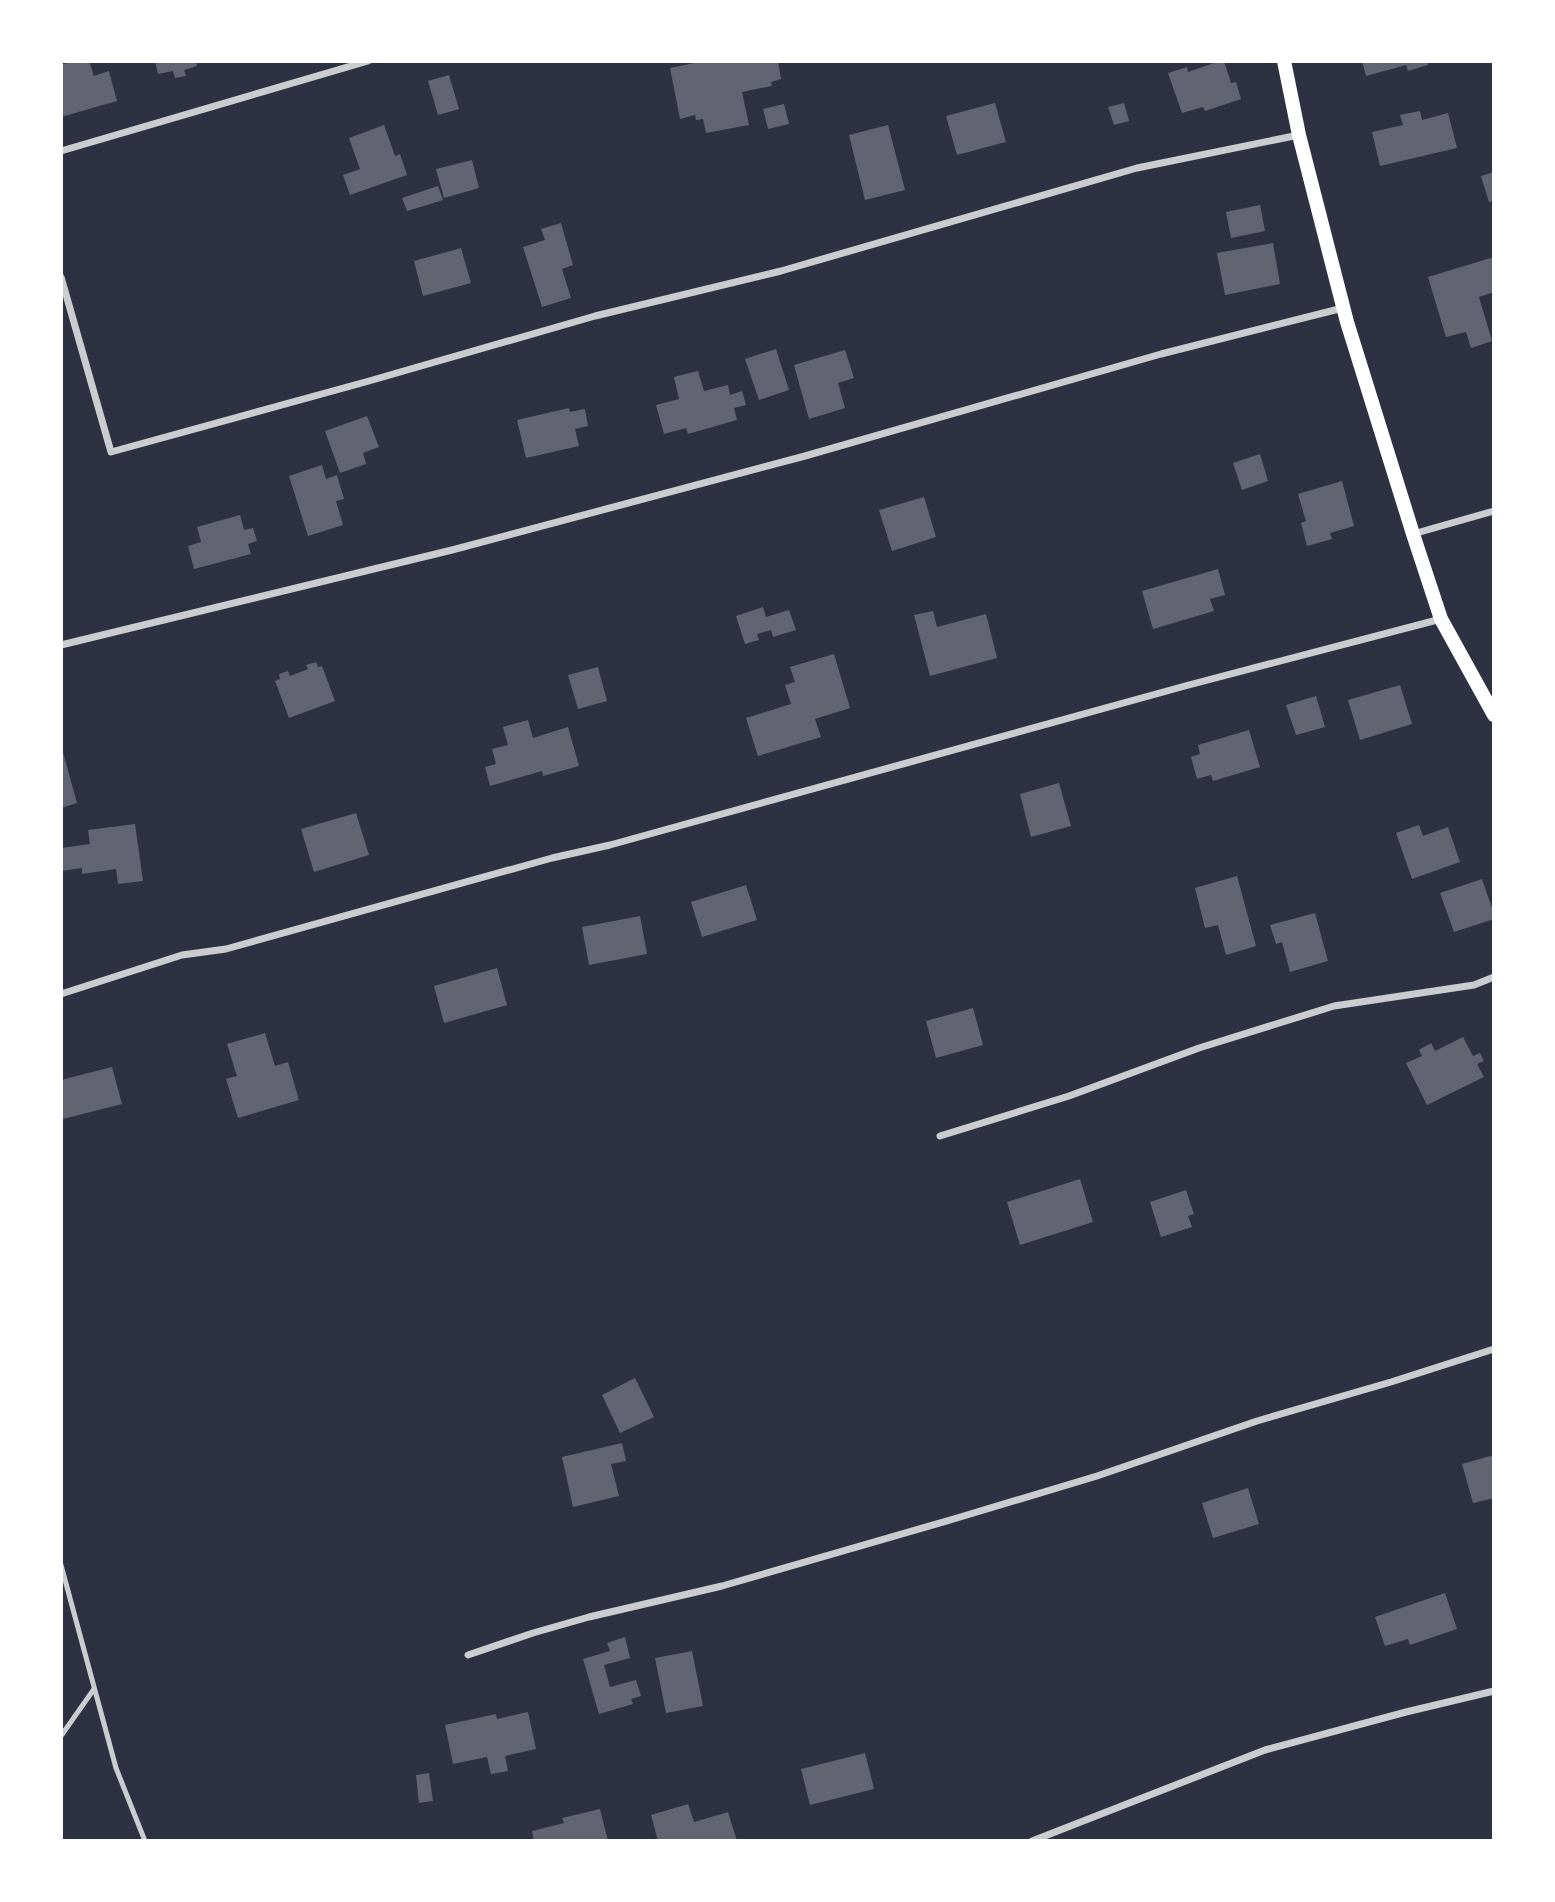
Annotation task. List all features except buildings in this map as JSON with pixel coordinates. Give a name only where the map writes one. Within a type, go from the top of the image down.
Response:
[{"type":"main road","points":[[1284,61],[1299,135],[1343,308],[1413,534],[1441,619],[1494,715]]},
{"type":"street","points":[[61,151],[368,61]]},
{"type":"street","points":[[61,278],[111,452],[595,316],[794,267],[1137,168],[1299,135]]},
{"type":"street","points":[[61,645],[452,550],[805,456],[1161,354],[1343,308]]},
{"type":"street","points":[[1413,534],[1494,511]]},
{"type":"street","points":[[61,994],[182,955],[226,949],[1185,686],[1441,619]]},
{"type":"street","points":[[940,1136],[1069,1096],[1199,1048],[1334,1006],[1474,985],[1494,977]]},
{"type":"street","points":[[468,1655],[533,1633],[722,1586],[957,1518],[1097,1476],[1257,1421],[1494,1349]]},
{"type":"street","points":[[1032,1841],[1265,1750],[1494,1691]]},
{"type":"lane","points":[[61,1565],[116,1768],[145,1841]]},
{"type":"lane","points":[[61,1736],[94,1689]]}]
